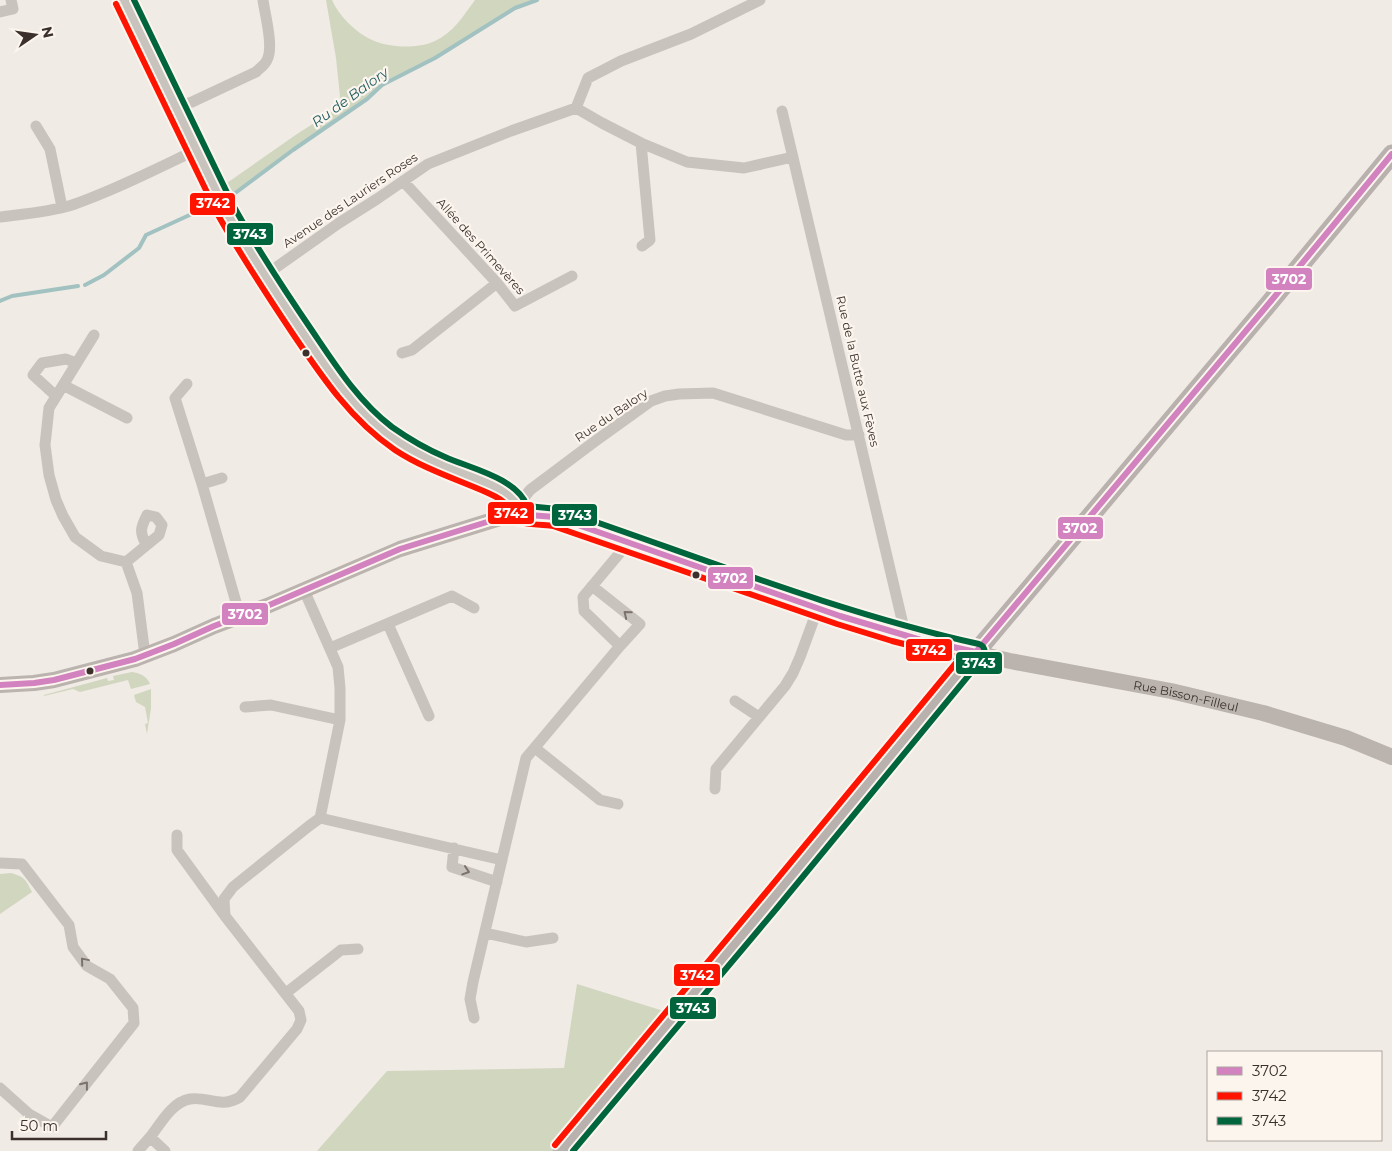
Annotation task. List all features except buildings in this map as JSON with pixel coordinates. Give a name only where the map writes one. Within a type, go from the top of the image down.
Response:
[{"type":"main road","points":[[562,1151],[976,652],[1271,302],[1392,154]]},
{"type":"street","points":[[0,12],[13,9],[11,0]]},
{"type":"street","points":[[124,0],[226,211],[264,276],[345,393],[363,413],[399,442],[426,457],[501,490],[516,502],[520,514]]},
{"type":"street","points":[[176,107],[192,102],[256,72],[268,60],[270,51],[263,0]]},
{"type":"street","points":[[760,0],[691,34],[621,61],[588,78],[576,108],[641,143],[687,162],[744,168],[793,158]]},
{"type":"street","name":"Avenue des Lauriers Roses","points":[[264,276],[428,164],[576,108]]},
{"type":"street","name":"Rue de la Butte aux Fèves","points":[[782,111],[906,637]]},
{"type":"street","points":[[36,126],[50,150],[62,207]]},
{"type":"street","points":[[641,143],[650,240],[642,246]]},
{"type":"street","points":[[0,217],[37,213],[72,205],[108,191],[196,150]]},
{"type":"street","name":"Allée des Primevères","points":[[403,181],[497,283],[515,306],[572,276]]},
{"type":"street","points":[[402,353],[412,350],[497,283]]},
{"type":"street","points":[[94,335],[49,408],[45,445],[48,475],[62,516],[75,537],[101,556],[126,562]]},
{"type":"street","points":[[56,396],[33,375],[42,363],[66,359],[76,363]]},
{"type":"street","points":[[187,384],[175,398],[240,616]]},
{"type":"street","points":[[63,385],[127,418]]},
{"type":"street","name":"Rue du Balory","points":[[520,514],[523,499],[530,490],[651,401],[665,396],[713,392],[846,435],[859,435]]},
{"type":"street","points":[[202,484],[222,478]]},
{"type":"street","name":"Rue Bisson-Filleul","points":[[0,685],[54,680],[145,655],[400,549],[496,519],[520,514],[555,517],[906,637],[1010,661],[1171,691],[1263,713],[1346,738],[1392,757]]},
{"type":"street","points":[[620,646],[584,611],[584,596],[629,542]]},
{"type":"street","points":[[126,562],[146,544]]},
{"type":"street","points":[[126,562],[137,593],[145,655]]},
{"type":"street","points":[[474,1018],[470,999],[473,982],[526,758],[640,624],[592,586]]},
{"type":"street","points":[[225,916],[224,899],[233,887],[320,818],[340,720],[340,688],[338,667],[304,590]]},
{"type":"street","points":[[330,648],[452,596],[474,608]]},
{"type":"street","points":[[714,789],[716,769],[793,674],[818,608]]},
{"type":"street","points":[[388,624],[429,716]]},
{"type":"street","points":[[734,700],[759,717]]},
{"type":"street","points":[[246,707],[271,705],[340,720]]},
{"type":"street","points":[[535,748],[600,800],[618,804]]},
{"type":"street","points":[[320,818],[502,860]]},
{"type":"street","points":[[138,1151],[168,1113],[180,1102],[191,1098],[233,1102],[240,1097],[297,1030],[301,1020],[299,1011],[286,993],[225,916],[177,850],[177,835]]},
{"type":"street","points":[[454,848],[452,867],[497,882]]},
{"type":"street","points":[[0,864],[22,864],[69,925],[73,947],[87,966],[110,979],[133,1008],[134,1024],[52,1126],[29,1114],[0,1088]]},
{"type":"street","points":[[485,933],[526,942],[553,938]]},
{"type":"street","points":[[286,993],[341,950],[358,949]]},
{"type":"street","points":[[150,1137],[165,1151]]},
{"type":"green space","points":[[326,0],[332,0],[343,18],[366,37],[387,45],[412,46],[428,44],[441,38],[458,23],[475,0],[537,0],[515,8],[435,58],[382,85],[367,99],[293,150],[234,194],[227,183],[341,106],[336,58]]},
{"type":"green space","points":[[132,672],[143,675],[150,684],[131,689],[128,680],[80,692],[73,689],[44,696],[107,678],[108,681],[114,680],[113,676]]},
{"type":"green space","points":[[151,689],[151,708],[147,734],[145,724],[148,723],[145,707],[136,702],[134,695]]},
{"type":"green space","points":[[11,873],[24,880],[32,892],[0,914],[0,874]]},
{"type":"green space","points":[[577,984],[670,1013],[552,1151],[317,1151],[387,1071],[564,1068]]},
{"type":"waterway","name":"Ru de Balory","points":[[234,194],[293,150],[367,99],[382,85],[435,58],[515,8],[537,0]]},
{"type":"waterway","name":"Ru de Balory","points":[[85,285],[104,275],[139,248],[146,235],[207,207]]},
{"type":"waterway","name":"Ru de Balory","points":[[0,301],[12,296],[78,286]]},
{"type":"transit line","name":"3743","points":[[134,0],[234,207],[253,239],[339,370],[369,406],[392,427],[431,451],[503,481],[522,496],[527,506],[558,509],[819,600],[983,646],[983,658],[573,1151]]},
{"type":"transit line","name":"3742","points":[[116,4],[218,215],[254,275],[326,382],[351,411],[379,438],[417,463],[500,499],[507,505],[515,521],[553,526],[837,624],[892,641],[960,658],[555,1145]]},
{"type":"transit line","name":"3702","points":[[976,652],[1392,154]]},
{"type":"transit line","name":"3702","points":[[0,685],[54,680],[135,659],[267,606],[400,549],[503,517],[529,515],[555,517],[840,616],[921,640],[976,652]]}]
